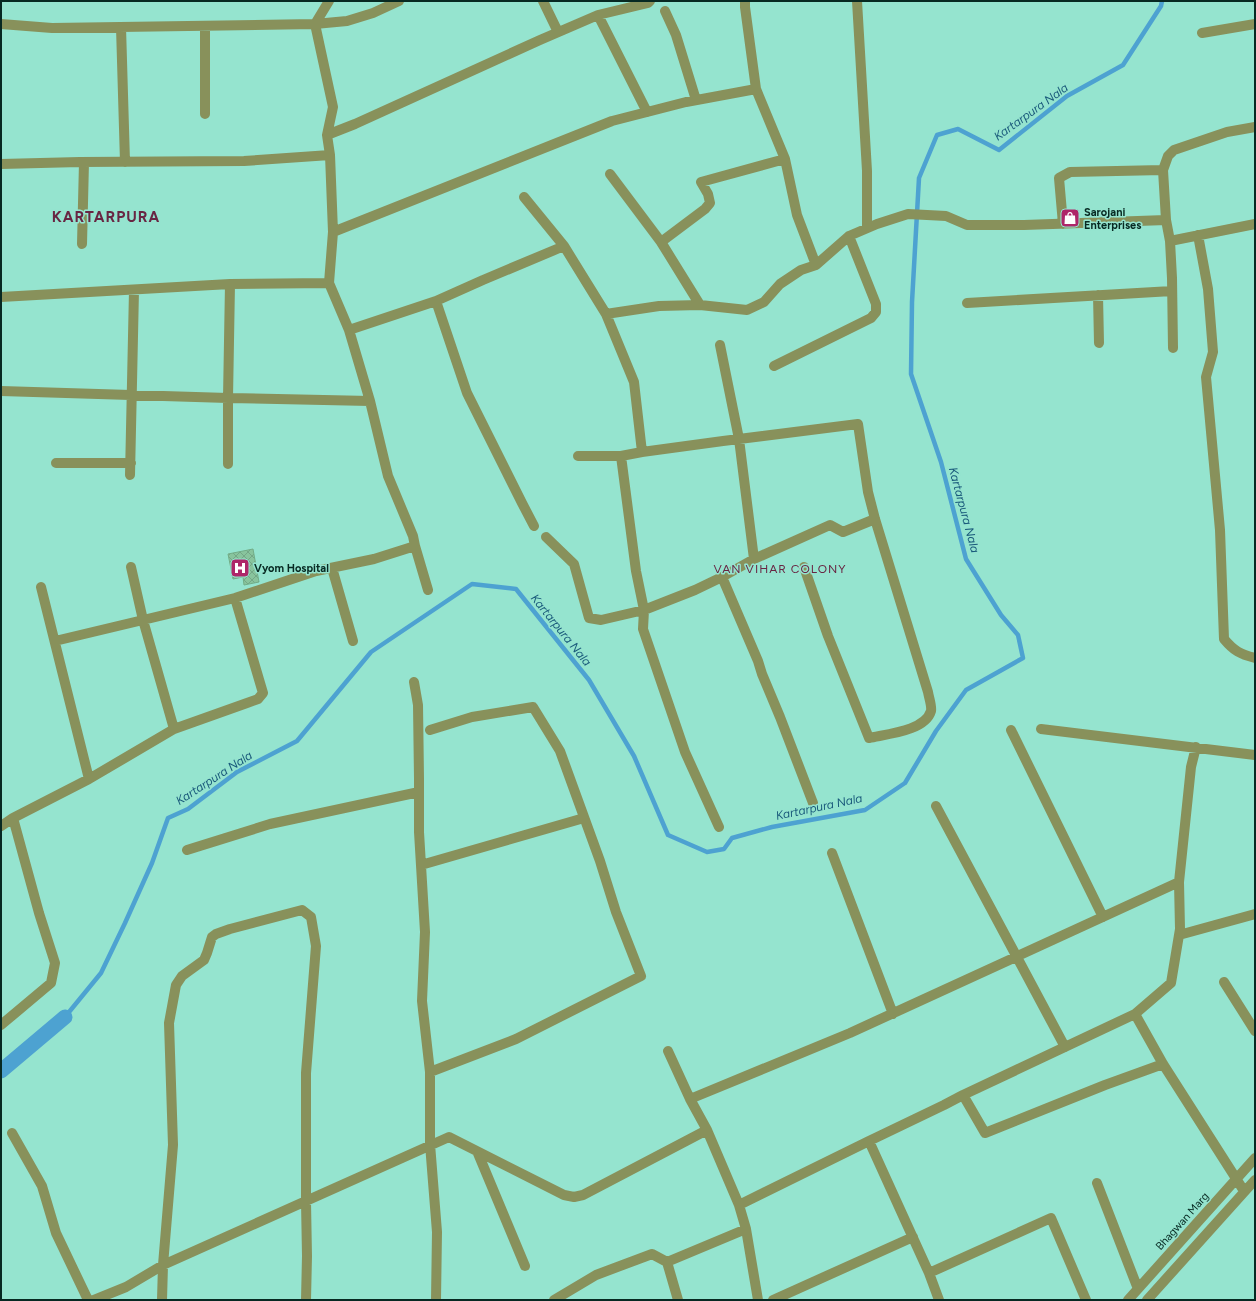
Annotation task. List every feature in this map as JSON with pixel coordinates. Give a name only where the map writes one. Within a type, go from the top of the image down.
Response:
[{"type":"street","points":[[329,1],[315,24],[333,107],[327,135],[330,156],[333,232],[329,283],[349,330],[370,401],[388,476],[413,536],[428,590]]},
{"type":"street","points":[[1,24],[52,28],[315,24],[348,21],[373,13],[399,1]]},
{"type":"street","points":[[543,1],[558,32]]},
{"type":"street","points":[[327,135],[355,124],[598,15],[648,3],[650,1]]},
{"type":"street","points":[[745,1],[756,89],[785,159],[797,215],[816,265]]},
{"type":"street","points":[[857,1],[867,171],[867,228]]},
{"type":"street","points":[[665,11],[676,35],[696,100]]},
{"type":"street","points":[[598,15],[647,112]]},
{"type":"street","points":[[1202,33],[1255,24]]},
{"type":"street","points":[[205,26],[205,114]]},
{"type":"street","points":[[121,27],[125,162]]},
{"type":"street","points":[[333,232],[612,121],[696,100],[756,89]]},
{"type":"street","points":[[1173,348],[1170,241],[1166,220],[1163,170],[1168,156],[1174,150],[1227,132],[1255,127]]},
{"type":"street","points":[[1,164],[244,161],[330,156]]},
{"type":"street","points":[[661,242],[705,209],[710,203],[708,194],[701,182],[785,159]]},
{"type":"street","points":[[82,244],[84,162]]},
{"type":"street","points":[[1063,224],[1059,178],[1067,173],[1163,170]]},
{"type":"street","points":[[610,174],[661,242],[700,305]]},
{"type":"street","points":[[524,197],[564,246],[606,314],[634,382],[642,452]]},
{"type":"street","points":[[606,314],[659,306],[700,305],[747,310],[764,302],[780,284],[801,270],[816,265],[849,236],[867,228],[908,214],[946,216],[967,226],[1166,220]]},
{"type":"street","points":[[1170,241],[1255,224]]},
{"type":"street","points":[[1198,235],[1208,290],[1213,352],[1206,377],[1220,530],[1224,639],[1232,649],[1255,658]]},
{"type":"street","points":[[774,366],[871,318],[876,312],[876,304],[849,236]]},
{"type":"street","points":[[349,330],[436,301],[564,246]]},
{"type":"street","points":[[1,297],[230,284],[329,283]]},
{"type":"street","points":[[228,464],[230,284]]},
{"type":"street","points":[[130,475],[134,290]]},
{"type":"street","points":[[967,303],[1172,291]]},
{"type":"street","points":[[1098,295],[1100,343]]},
{"type":"street","points":[[436,301],[467,393],[534,526]]},
{"type":"street","points":[[720,344],[739,438],[754,559]]},
{"type":"street","points":[[1,391],[370,401]]},
{"type":"street","points":[[578,456],[621,456],[739,438],[858,424],[868,492],[874,519],[922,671],[930,704],[931,710],[927,719],[912,729],[869,738],[828,636],[804,566]]},
{"type":"street","points":[[621,456],[636,571],[644,610],[643,629],[684,752],[718,827]]},
{"type":"street","points":[[56,462],[130,463]]},
{"type":"street","points":[[546,537],[574,564],[589,618],[601,620],[644,610],[696,590],[754,559],[830,525],[843,532],[874,519]]},
{"type":"street","points":[[55,641],[235,598],[316,571],[374,559],[415,546]]},
{"type":"street","points":[[131,567],[143,620],[174,730]]},
{"type":"street","points":[[332,568],[353,640]]},
{"type":"street","points":[[722,577],[758,661],[813,803]]},
{"type":"street","points":[[41,587],[89,780]]},
{"type":"street","points":[[1,826],[13,818],[89,780],[174,730],[258,699],[262,693],[235,598]]},
{"type":"street","points":[[414,682],[418,705],[419,832],[425,932],[422,1001],[430,1072],[430,1144],[437,1232],[436,1300]]},
{"type":"street","points":[[430,730],[472,717],[533,707],[560,751],[616,912],[641,976],[516,1039],[430,1072]]},
{"type":"street","points":[[1012,730],[1103,917]]},
{"type":"street","points":[[1041,730],[1255,755]]},
{"type":"street","points":[[739,1205],[963,1095],[1134,1014],[1172,983],[1180,929],[1179,882],[1191,767],[1196,748]]},
{"type":"street","points":[[187,850],[270,824],[419,792]]},
{"type":"street","points":[[936,806],[1066,1046]]},
{"type":"street","points":[[1,1025],[50,983],[55,963],[39,913],[13,818]]},
{"type":"street","points":[[421,865],[584,818]]},
{"type":"street","points":[[832,853],[893,1014]]},
{"type":"street","points":[[690,1099],[850,1034],[1179,882]]},
{"type":"street","points":[[162,1300],[163,1265],[173,1145],[169,1024],[176,985],[182,976],[204,960],[212,937],[216,934],[302,910],[311,917],[316,946],[306,1073],[306,1300]]},
{"type":"street","points":[[1179,935],[1255,914]]},
{"type":"street","points":[[1224,982],[1255,1031]]},
{"type":"street","points":[[1134,1014],[1163,1064],[1244,1191]]},
{"type":"street","points":[[668,1051],[690,1099],[708,1130],[739,1205],[746,1230],[758,1300]]},
{"type":"street","points":[[963,1095],[984,1134],[1105,1085],[1163,1064]]},
{"type":"street","points":[[94,1300],[126,1288],[163,1265],[306,1202],[430,1144],[449,1137],[564,1195],[574,1197],[583,1195],[708,1130]]},
{"type":"street","points":[[12,1133],[42,1186],[56,1233],[88,1300]]},
{"type":"street","points":[[869,1141],[929,1273],[939,1300]]},
{"type":"street","points":[[477,1151],[525,1266]]},
{"type":"street","name":"Bhagwan Marg","points":[[1128,1300],[1255,1158]]},
{"type":"street","points":[[1147,1300],[1255,1180]]},
{"type":"street","points":[[1096,1183],[1138,1289]]},
{"type":"street","points":[[929,1273],[1051,1218],[1086,1300]]},
{"type":"street","points":[[667,1262],[746,1230]]},
{"type":"street","points":[[773,1300],[913,1237]]},
{"type":"street","points":[[554,1300],[596,1275],[652,1254],[667,1262],[678,1300]]},
{"type":"building","points":[[253,549],[259,582],[244,585],[243,577],[233,579],[228,554]]},
{"type":"waterway","name":"Kartarpura Nala","points":[[65,1017],[101,973],[152,863],[168,818],[188,809],[237,772],[297,741],[371,652],[472,584],[516,589],[589,680],[634,756],[668,835],[707,852],[724,849],[732,838],[772,827],[865,810],[905,783],[936,731],[966,690],[1023,658],[1018,635],[1001,615],[966,559],[941,462],[911,374],[912,302],[919,178],[937,135],[958,129],[999,150],[1067,96],[1123,65],[1161,6],[1162,1]]},
{"type":"waterway","points":[[1,1071],[65,1017]]},
{"type":"place","name":"Sarojani Enterprises","points":[[1070,218]]},
{"type":"place","name":"Vyom Hospital","points":[[240,568]]},
{"type":"district","name":"KARTARPURA","points":[[106,217]]},
{"type":"district","name":"VAN VIHAR COLONY","points":[[780,569]]}]
